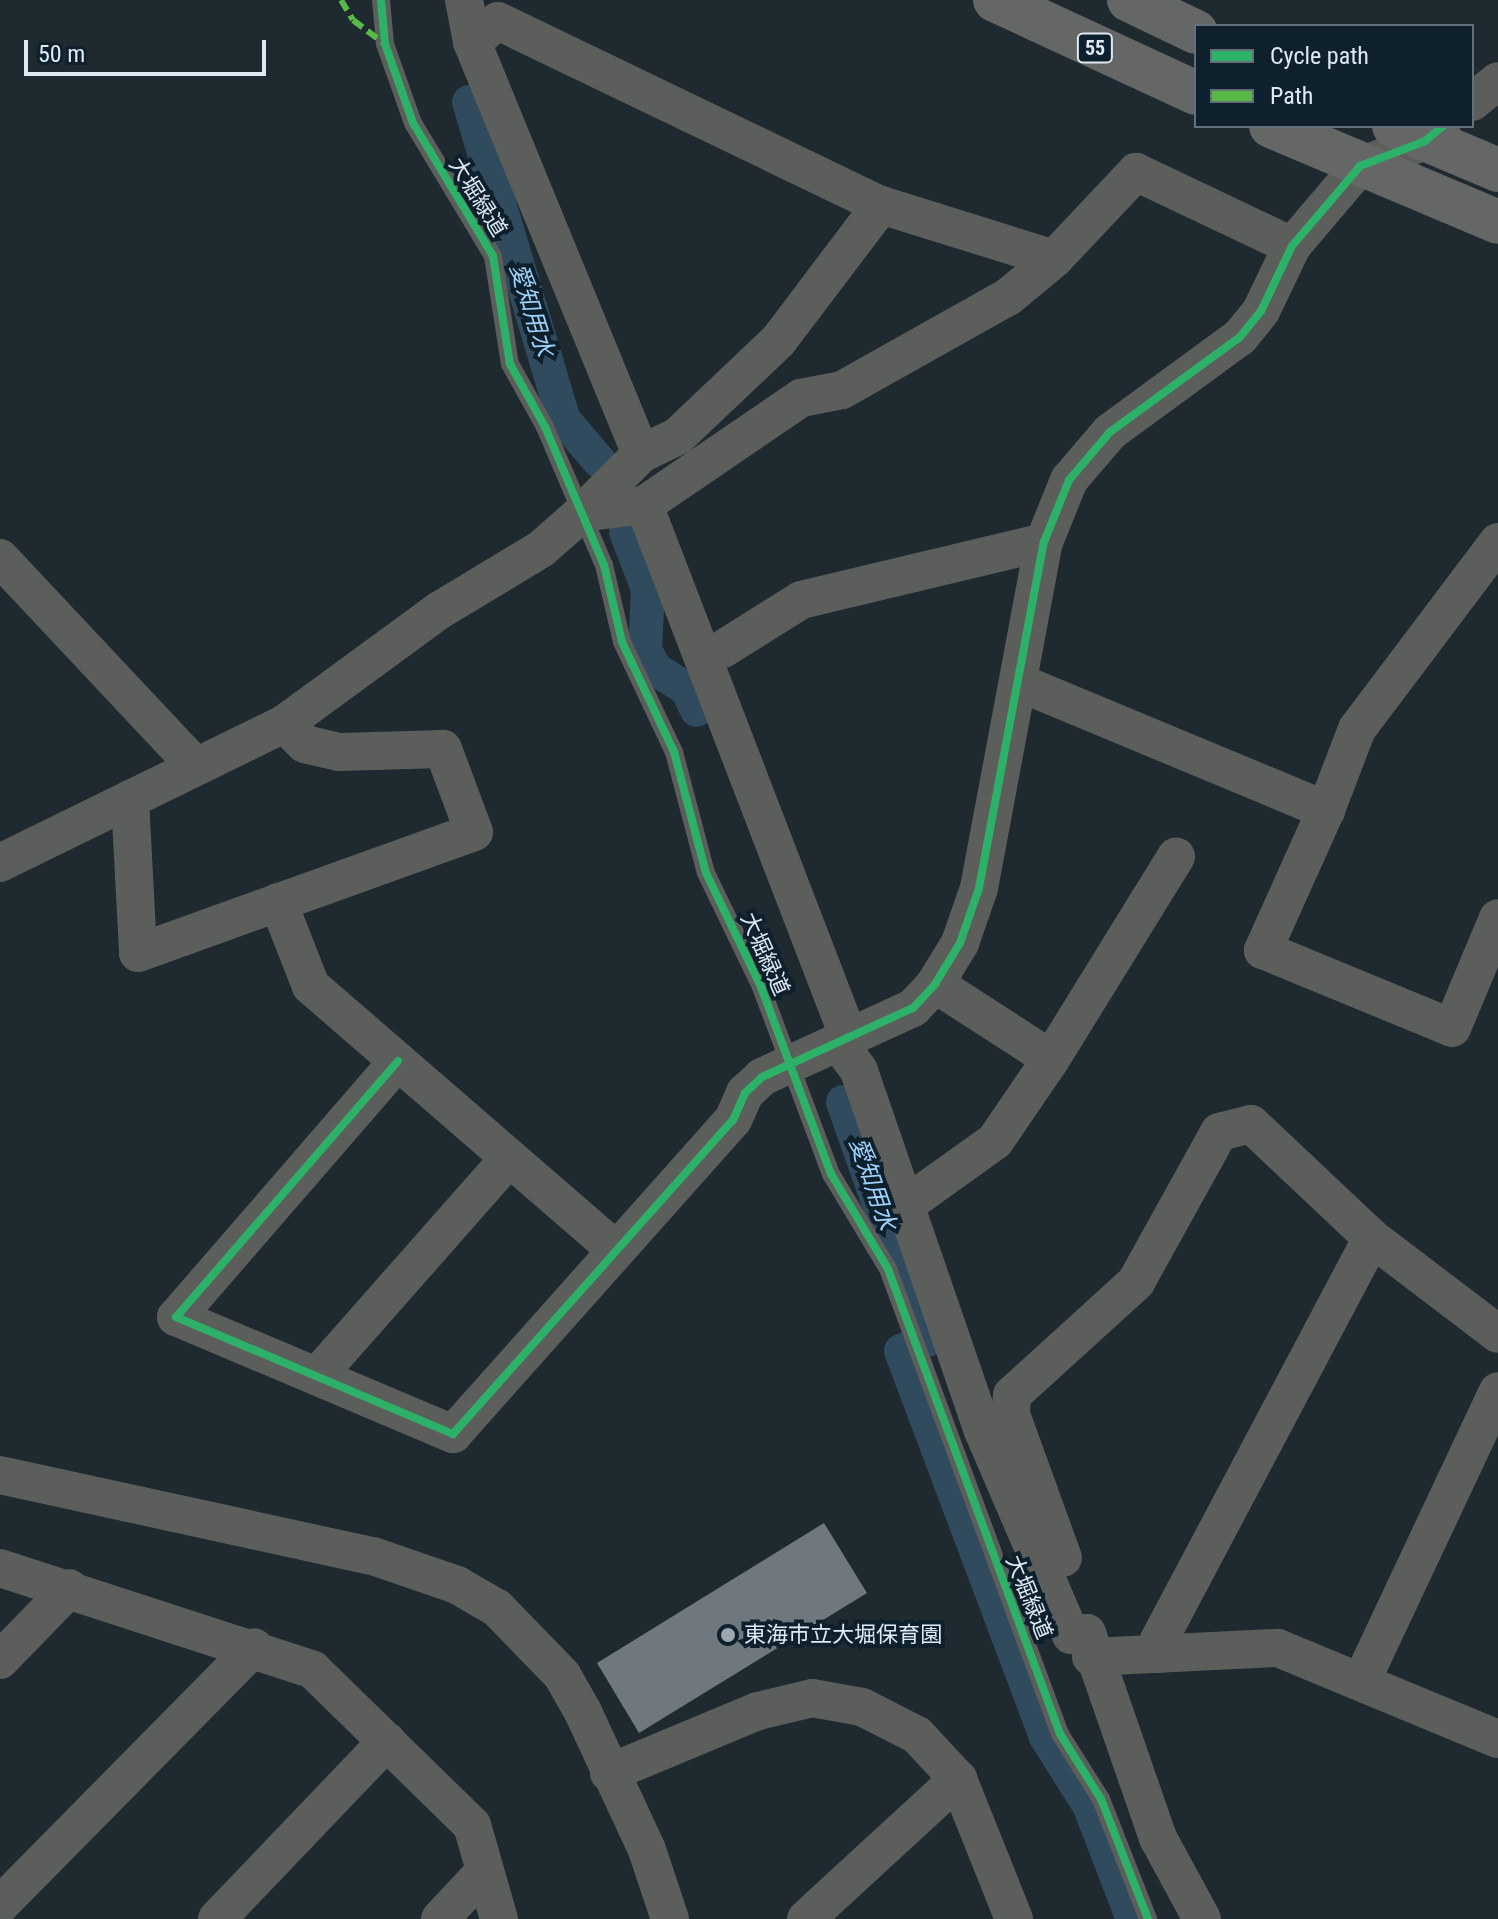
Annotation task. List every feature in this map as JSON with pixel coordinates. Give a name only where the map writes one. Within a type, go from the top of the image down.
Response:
[{"type":"main road","name":"55","points":[[995,0],[1194,92]]},
{"type":"main road","points":[[1129,0],[1194,31]]},
{"type":"main road","points":[[1275,128],[1498,222]]},
{"type":"main road","points":[[1421,131],[1498,170]]},
{"type":"street","points":[[464,0],[472,42],[641,454]]},
{"type":"street","points":[[472,42],[498,21],[881,205],[1054,259]]},
{"type":"street","points":[[1474,100],[1498,81]]},
{"type":"street","points":[[398,1061],[176,1317],[453,1434],[733,1120],[745,1093],[762,1077],[791,1067],[913,1008],[935,984],[960,943],[979,888],[1044,542],[1069,480],[1087,456],[1240,337],[1261,311],[1292,246],[1360,166],[1421,131]]},
{"type":"street","points":[[582,513],[644,505],[801,398],[842,390],[1008,297],[1054,259],[1136,172],[1292,246]]},
{"type":"street","points":[[0,863],[284,724],[440,610],[541,549],[641,454],[678,436],[778,341],[881,205]]},
{"type":"street","points":[[644,505],[844,1041],[859,1071],[983,1431],[1071,1635],[1089,1645],[1158,1654],[1278,1648],[1362,1680],[1498,1739]]},
{"type":"street","points":[[723,649],[801,600],[1044,542]]},
{"type":"street","points":[[1498,542],[1357,729],[1326,810],[1263,950],[1452,1028],[1498,918]]},
{"type":"street","points":[[0,558],[195,766]]},
{"type":"street","points":[[1018,682],[1326,810]]},
{"type":"street","points":[[130,799],[138,953],[474,832],[443,749],[339,752],[305,744],[284,724]]},
{"type":"street","points":[[907,1204],[995,1141],[1051,1059],[1176,857]]},
{"type":"street","points":[[278,902],[311,986],[615,1249]]},
{"type":"street","points":[[935,984],[1051,1059]]},
{"type":"street","points":[[1202,1919],[1158,1838],[1011,1414],[1012,1395],[1136,1282],[1219,1132],[1251,1124],[1372,1238],[1498,1334]]},
{"type":"street","points":[[317,1376],[509,1158]]},
{"type":"street","points":[[1158,1654],[1159,1640],[1372,1238]]},
{"type":"street","points":[[1362,1680],[1498,1391]]},
{"type":"street","points":[[0,1475],[373,1556],[457,1585],[497,1608],[562,1675],[647,1850],[670,1919]]},
{"type":"street","points":[[0,1568],[254,1647],[313,1670],[472,1825],[499,1919]]},
{"type":"street","points":[[0,1660],[70,1588]]},
{"type":"street","points":[[0,1905],[254,1647]]},
{"type":"street","points":[[609,1773],[758,1711],[812,1698],[891,1720],[939,1753],[958,1779],[1014,1919]]},
{"type":"street","points":[[217,1919],[387,1741]]},
{"type":"street","points":[[806,1919],[958,1779]]},
{"type":"street","points":[[440,1919],[484,1872]]},
{"type":"lane","name":"大堀緑道","points":[[381,0],[385,44],[413,123],[493,256],[510,364],[604,565],[622,642],[674,752],[706,873],[761,987],[831,1174],[892,1279],[1060,1734],[1101,1799],[1148,1919]]},
{"type":"building","points":[[824,1523],[867,1593],[639,1733],[597,1663]]},
{"type":"waterway","name":"愛知用水","points":[[469,102],[564,420],[599,461]]},
{"type":"waterway","name":"愛知用水","points":[[626,532],[648,589],[645,650],[655,669],[687,689],[697,710]]},
{"type":"waterway","name":"愛知用水","points":[[843,1102],[927,1340],[901,1351],[1046,1737],[1089,1805],[1133,1919]]},
{"type":"marked path","points":[[341,0],[353,20],[385,44]]},
{"type":"cycle path","points":[[381,0],[385,44],[413,123],[493,256],[510,364],[545,427],[604,565],[622,642],[674,752],[706,873],[761,987],[831,1174],[888,1269],[1060,1734],[1101,1799],[1148,1919]]},
{"type":"cycle path","points":[[398,1061],[176,1317],[453,1434],[733,1120],[745,1093],[762,1077],[913,1008],[935,984],[960,943],[979,888],[1044,542],[1069,480],[1110,432],[1240,337],[1261,311],[1292,246],[1360,166],[1425,141],[1441,128]]},
{"type":"place","name":"東海市立大堀保育園","points":[[728,1635]]}]
